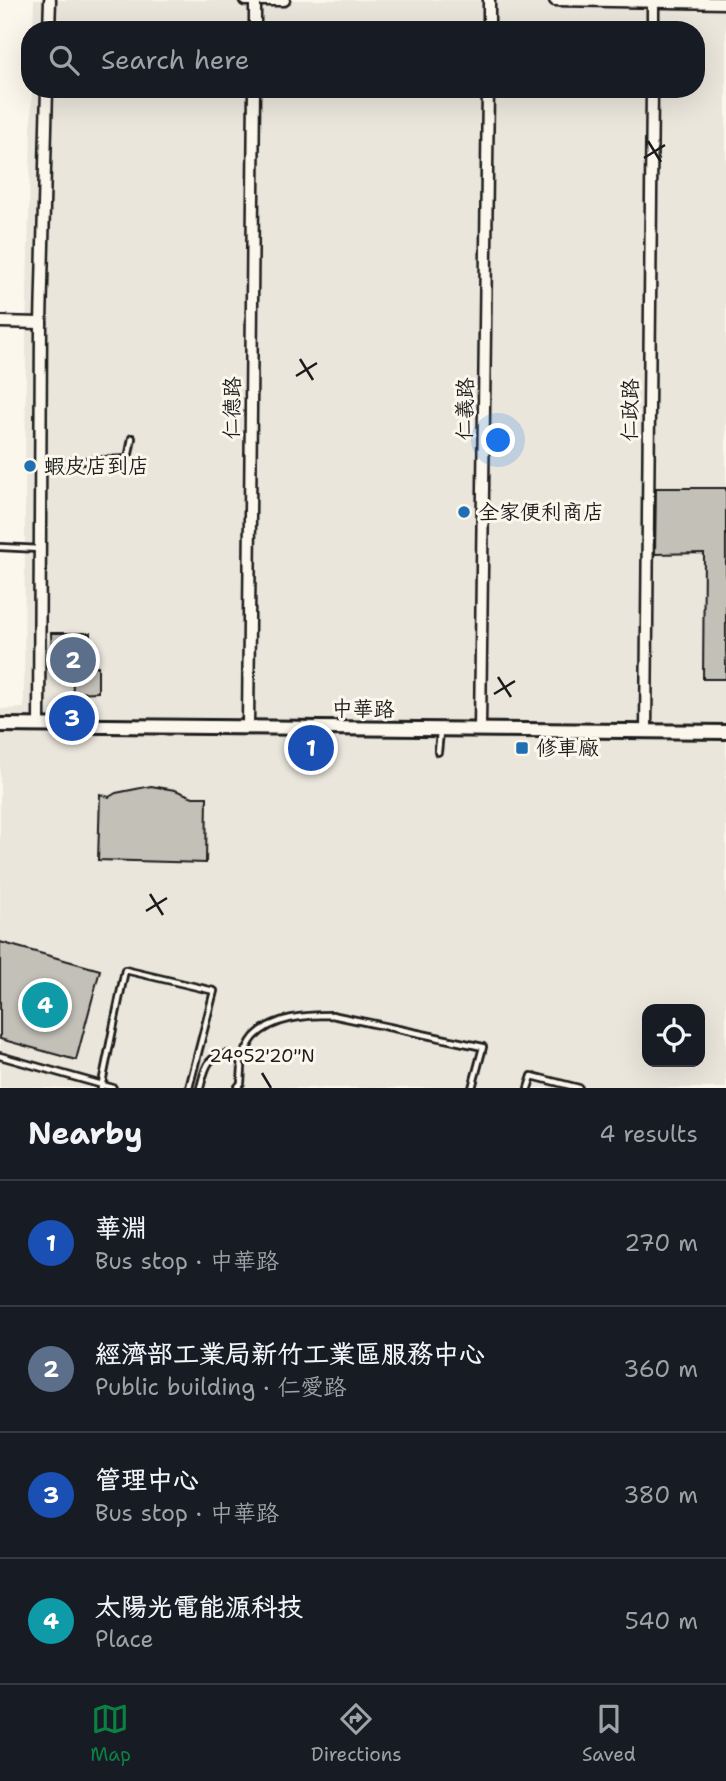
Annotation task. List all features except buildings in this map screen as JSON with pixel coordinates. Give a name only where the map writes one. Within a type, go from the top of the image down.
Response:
[{"type":"street","points":[[49,21],[50,0]]},
{"type":"street","points":[[245,0],[284,0]]},
{"type":"street","points":[[255,0],[255,21]]},
{"type":"street","points":[[489,0],[489,21]]},
{"type":"street","points":[[555,0],[726,3]]},
{"type":"street","points":[[653,2],[653,21]]},
{"type":"street","points":[[39,725],[41,323],[47,98]]},
{"type":"street","name":"仁德路","points":[[248,727],[254,98]]},
{"type":"street","name":"仁義路","points":[[481,729],[488,98]]},
{"type":"street","name":"仁政路","points":[[646,731],[652,98]]},
{"type":"street","points":[[0,322],[41,323]]},
{"type":"street","name":"中華路","points":[[0,724],[726,732]]},
{"type":"lane","points":[[41,463],[128,459],[132,438]]},
{"type":"lane","points":[[0,547],[40,549]]},
{"type":"lane","points":[[439,752],[440,729]]},
{"type":"lane","points":[[101,1086],[125,970],[214,991],[189,1088]]},
{"type":"lane","points":[[239,1059],[246,1054],[255,1036],[274,1025],[306,1015],[332,1015],[483,1047],[472,1088]]},
{"type":"lane","points":[[200,1088],[208,1062],[213,1057],[228,1054],[239,1059]]},
{"type":"lane","points":[[0,1056],[113,1088]]},
{"type":"lane","points":[[237,1088],[241,1083],[242,1073],[239,1059]]},
{"type":"lane","points":[[528,1088],[532,1076],[579,1088]]},
{"type":"shaded area","points":[[34,0],[726,0],[726,1088],[0,1088],[0,709],[24,708],[26,333],[32,98],[705,98],[705,21],[33,21]]},
{"type":"place","name":"蝦皮店到店","points":[[30,466]]},
{"type":"place","name":"全家便利商店","points":[[464,512]]},
{"type":"place","name":"經濟部工業局新竹工業區服務中心","points":[[73,660]]},
{"type":"place","name":"管理中心","points":[[72,718]]},
{"type":"place","name":"華淵","points":[[311,748]]},
{"type":"place","name":"修車廠","points":[[522,748]]},
{"type":"place","name":"太陽光電能源科技","points":[[45,1005]]}]
